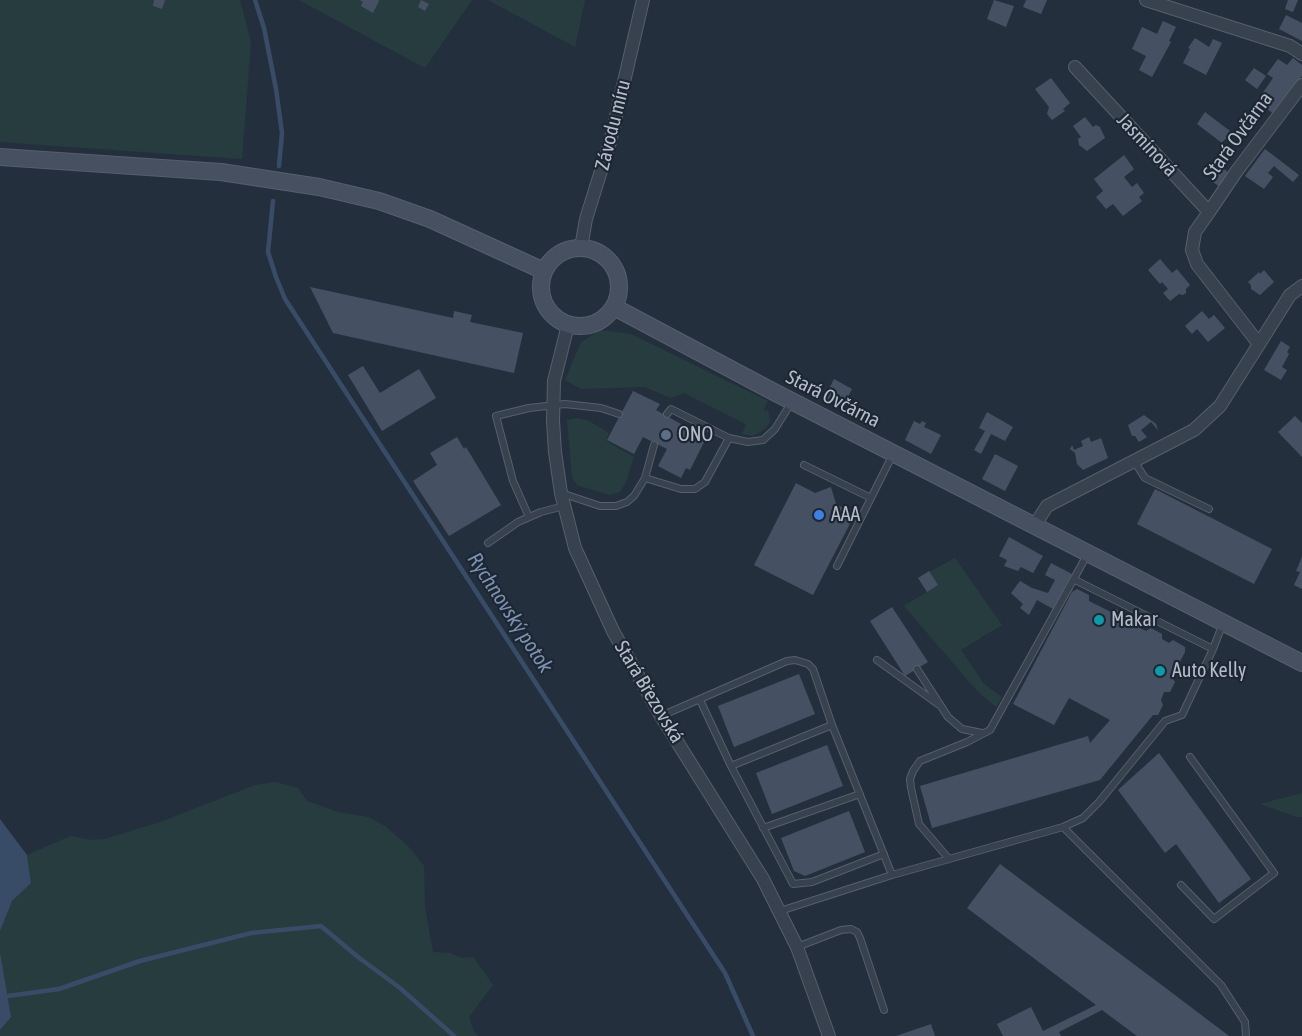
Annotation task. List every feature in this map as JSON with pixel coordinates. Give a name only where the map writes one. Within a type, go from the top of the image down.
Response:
[{"type":"main road","points":[[0,157],[220,172],[319,187],[379,201],[430,219],[544,271]]},
{"type":"main road","points":[[581,248],[601,254],[615,270],[620,286],[614,307],[607,316],[597,323],[581,327],[568,325],[554,317],[544,303],[541,287],[544,271],[551,261],[561,253],[581,248]]},
{"type":"main road","name":"Stará Ovčárna","points":[[614,307],[792,402],[1302,663]]},
{"type":"street","name":"Závodu míru","points":[[581,248],[586,219],[610,142],[643,0]]},
{"type":"street","points":[[1152,1],[1290,46],[1302,54]]},
{"type":"street","name":"Jasmínová","points":[[1075,67],[1209,212]]},
{"type":"street","name":"Stará Ovčárna","points":[[1209,212],[1236,172],[1302,85]]},
{"type":"street","points":[[1209,212],[1195,232],[1192,250],[1197,264],[1259,344]]},
{"type":"street","points":[[1035,525],[1047,506],[1194,430],[1220,406],[1290,295],[1302,286]]},
{"type":"street","name":"Stará Březovská","points":[[568,325],[557,368],[553,404],[555,452],[561,493],[575,548],[613,632],[661,716],[763,879],[797,947],[829,1036]]},
{"type":"lane","points":[[667,414],[671,409],[729,438],[748,442],[763,440],[775,429],[792,402]]},
{"type":"lane","points":[[528,517],[513,481],[496,416],[553,404],[585,405],[619,414]]},
{"type":"lane","points":[[645,477],[681,489],[695,489],[705,482],[729,438]]},
{"type":"lane","points":[[561,493],[600,506],[616,506],[634,496],[645,477],[654,445]]},
{"type":"lane","points":[[837,566],[893,454]]},
{"type":"lane","points":[[1134,461],[1145,478],[1209,509]]},
{"type":"lane","points":[[804,465],[871,498]]},
{"type":"lane","points":[[488,543],[528,517],[564,506]]},
{"type":"lane","points":[[949,859],[919,824],[910,779],[913,771],[920,761],[990,730],[1089,552]]},
{"type":"lane","points":[[1075,579],[1213,650]]},
{"type":"lane","points":[[778,912],[892,875],[1063,827],[1083,818],[1099,802],[1165,721],[1182,715],[1213,650],[1223,623]]},
{"type":"lane","points":[[877,660],[941,706]]},
{"type":"lane","points":[[661,716],[786,661],[802,661],[808,664],[813,669],[832,725],[892,875]]},
{"type":"lane","points":[[917,669],[948,717],[962,729],[983,733]]},
{"type":"lane","points":[[700,700],[731,766],[793,884],[812,882],[884,854]]},
{"type":"lane","points":[[731,766],[832,725]]},
{"type":"lane","points":[[1182,885],[1214,919],[1274,873],[1190,757]]},
{"type":"lane","points":[[763,828],[860,794]]},
{"type":"lane","points":[[1063,827],[1221,985],[1245,1022],[1246,1036]]},
{"type":"lane","points":[[797,947],[841,930],[851,929],[856,932],[884,1010]]},
{"type":"green space","points":[[0,0],[240,0],[251,42],[242,159],[0,142]]},
{"type":"green space","points":[[299,0],[472,0],[425,68]]},
{"type":"green space","points":[[488,0],[585,0],[575,47]]},
{"type":"green space","points":[[600,330],[631,334],[768,401],[763,411],[768,410],[770,422],[757,434],[752,436],[742,434],[746,424],[684,393],[670,398],[645,387],[581,389],[565,380],[581,342]]},
{"type":"green space","points":[[577,418],[589,421],[609,433],[606,441],[634,457],[626,482],[620,492],[610,495],[599,492],[577,485],[572,477],[567,420]]},
{"type":"green space","points":[[955,558],[1002,625],[961,650],[984,684],[1002,697],[996,707],[978,692],[904,606],[927,592],[918,578]]},
{"type":"green space","points":[[275,782],[298,788],[307,801],[338,812],[368,817],[385,826],[409,847],[424,866],[425,907],[433,952],[450,953],[461,958],[473,957],[493,985],[469,1017],[473,1030],[478,1036],[0,1036],[0,1030],[11,1017],[0,952],[0,931],[12,901],[31,883],[27,855],[71,836],[91,840],[105,839],[163,821],[255,785]]},
{"type":"green space","points":[[1302,793],[1302,817],[1260,804]]},
{"type":"water","points":[[0,819],[27,855],[31,883],[12,901],[0,931]]},
{"type":"water","points":[[0,952],[11,1017],[0,1030]]},
{"type":"building","points":[[154,0],[165,0],[162,9],[153,6]]},
{"type":"building","points":[[360,0],[379,1],[373,13],[361,6],[363,2]]},
{"type":"building","points":[[421,0],[429,4],[425,11],[418,7]]},
{"type":"building","points":[[994,0],[1014,6],[1006,27],[987,19]]},
{"type":"building","points":[[1026,0],[1047,0],[1041,14],[1023,7]]},
{"type":"building","points":[[1288,0],[1298,0],[1293,12],[1285,9]]},
{"type":"building","points":[[1286,15],[1302,23],[1302,41],[1279,29]]},
{"type":"building","points":[[1163,21],[1176,27],[1169,41],[1171,42],[1152,77],[1139,70],[1146,56],[1132,49],[1142,27],[1157,34]]},
{"type":"building","points":[[1195,38],[1209,47],[1213,39],[1222,43],[1206,75],[1183,63],[1190,49],[1188,48]]},
{"type":"building","points":[[1293,58],[1302,65],[1302,76],[1274,114],[1260,104],[1265,96],[1262,94],[1273,78],[1267,74],[1278,59],[1287,65]]},
{"type":"building","points":[[1254,68],[1266,76],[1257,89],[1245,80]]},
{"type":"building","points":[[1051,78],[1070,103],[1063,109],[1065,111],[1052,120],[1047,114],[1049,107],[1035,89]]},
{"type":"building","points":[[1205,112],[1230,131],[1228,134],[1231,137],[1228,141],[1225,139],[1222,143],[1197,124]]},
{"type":"building","points":[[1085,117],[1093,127],[1096,125],[1100,127],[1105,138],[1087,151],[1079,145],[1078,139],[1081,137],[1073,126]]},
{"type":"building","points":[[1265,149],[1299,175],[1293,182],[1274,166],[1268,173],[1273,177],[1264,189],[1245,176]]},
{"type":"building","points":[[1124,155],[1134,169],[1124,177],[1132,187],[1137,183],[1144,193],[1139,197],[1142,201],[1123,216],[1113,204],[1106,209],[1096,197],[1103,191],[1094,179]]},
{"type":"building","points":[[1217,163],[1230,174],[1220,187],[1210,180],[1213,175],[1210,172]]},
{"type":"building","points":[[1160,259],[1172,273],[1177,269],[1190,285],[1186,293],[1179,294],[1170,301],[1163,293],[1168,289],[1162,282],[1160,284],[1148,270]]},
{"type":"building","points":[[1264,270],[1274,282],[1260,295],[1251,289],[1248,282]]},
{"type":"building","points":[[310,287],[453,318],[454,311],[472,315],[470,322],[523,333],[514,373],[333,333]]},
{"type":"building","points":[[1202,311],[1209,319],[1214,315],[1225,328],[1208,342],[1197,329],[1192,334],[1185,326]]},
{"type":"building","points":[[1281,341],[1290,347],[1282,367],[1287,370],[1281,380],[1264,370]]},
{"type":"building","points":[[363,366],[380,393],[419,369],[436,398],[382,431],[348,375]]},
{"type":"building","points":[[834,379],[852,389],[842,408],[824,399]]},
{"type":"building","points":[[633,391],[660,404],[656,410],[706,438],[690,470],[686,468],[681,478],[658,466],[667,449],[643,437],[634,454],[607,440]]},
{"type":"building","points":[[987,412],[1013,427],[1005,441],[991,434],[981,454],[974,450],[985,431],[979,428]]},
{"type":"building","points":[[1144,415],[1156,424],[1158,430],[1151,422],[1141,430],[1147,437],[1139,442],[1135,436],[1132,436],[1128,425]]},
{"type":"building","points":[[1295,416],[1302,423],[1302,457],[1278,432]]},
{"type":"building","points":[[914,421],[920,424],[922,421],[926,423],[924,427],[941,435],[931,454],[905,440]]},
{"type":"building","points":[[457,437],[464,449],[466,447],[501,505],[449,536],[413,481],[437,465],[430,453]]},
{"type":"building","points":[[1089,437],[1091,442],[1101,438],[1108,458],[1083,470],[1077,464],[1075,453],[1070,449],[1072,445],[1074,450],[1083,446],[1081,441]]},
{"type":"building","points":[[995,454],[1018,466],[1005,491],[982,479]]},
{"type":"building","points":[[796,483],[815,493],[831,487],[836,504],[855,514],[813,595],[754,565]]},
{"type":"building","points":[[1155,489],[1272,549],[1254,584],[1137,524]]},
{"type":"building","points":[[1009,537],[1043,556],[1033,573],[1021,567],[1018,571],[1004,566],[1007,560],[999,556]]},
{"type":"building","points":[[1302,557],[1302,589],[1294,585],[1300,572],[1296,571]]},
{"type":"building","points":[[1051,563],[1072,574],[1053,609],[1037,600],[1029,615],[1020,608],[1023,604],[1011,593],[1020,581],[1048,593],[1055,580],[1045,575]]},
{"type":"building","points":[[929,571],[938,585],[927,592],[918,578]]},
{"type":"building","points":[[1077,589],[1089,595],[1089,601],[1111,612],[1116,609],[1130,617],[1131,623],[1146,631],[1151,628],[1162,634],[1162,639],[1169,643],[1173,640],[1185,647],[1185,652],[1172,677],[1175,682],[1170,692],[1164,692],[1161,700],[1163,705],[1158,715],[1153,715],[1100,780],[932,828],[920,786],[1088,736],[1090,743],[1110,720],[1069,698],[1054,725],[1013,704],[1072,592]]},
{"type":"building","points":[[892,607],[928,662],[905,676],[870,621]]},
{"type":"building","points":[[799,674],[815,714],[734,747],[718,706]]},
{"type":"building","points":[[827,745],[843,786],[772,814],[756,773]]},
{"type":"building","points":[[1159,753],[1251,879],[1219,903],[1176,844],[1165,853],[1118,790]]},
{"type":"building","points":[[849,811],[865,852],[805,876],[794,871],[781,838]]},
{"type":"building","points":[[1000,864],[1229,1036],[1137,1036],[1102,1010],[1059,1032],[1061,1036],[1003,1036],[997,1024],[1031,1007],[1043,1031],[1096,1005],[967,908]]},
{"type":"building","points":[[931,1024],[935,1036],[896,1036]]},
{"type":"waterway","name":"Rychnovský potok","points":[[255,0],[264,28],[276,89],[282,133],[279,166]]},
{"type":"waterway","name":"Rychnovský potok","points":[[273,201],[268,252],[285,299],[725,973],[753,1036]]},
{"type":"waterway","points":[[0,997],[59,989],[140,961],[251,933],[321,926],[400,988],[454,1036]]},
{"type":"place","name":"ONO","points":[[666,435]]},
{"type":"place","name":"AAA","points":[[819,515]]},
{"type":"place","name":"Makar","points":[[1099,620]]},
{"type":"place","name":"Auto Kelly","points":[[1160,671]]}]
